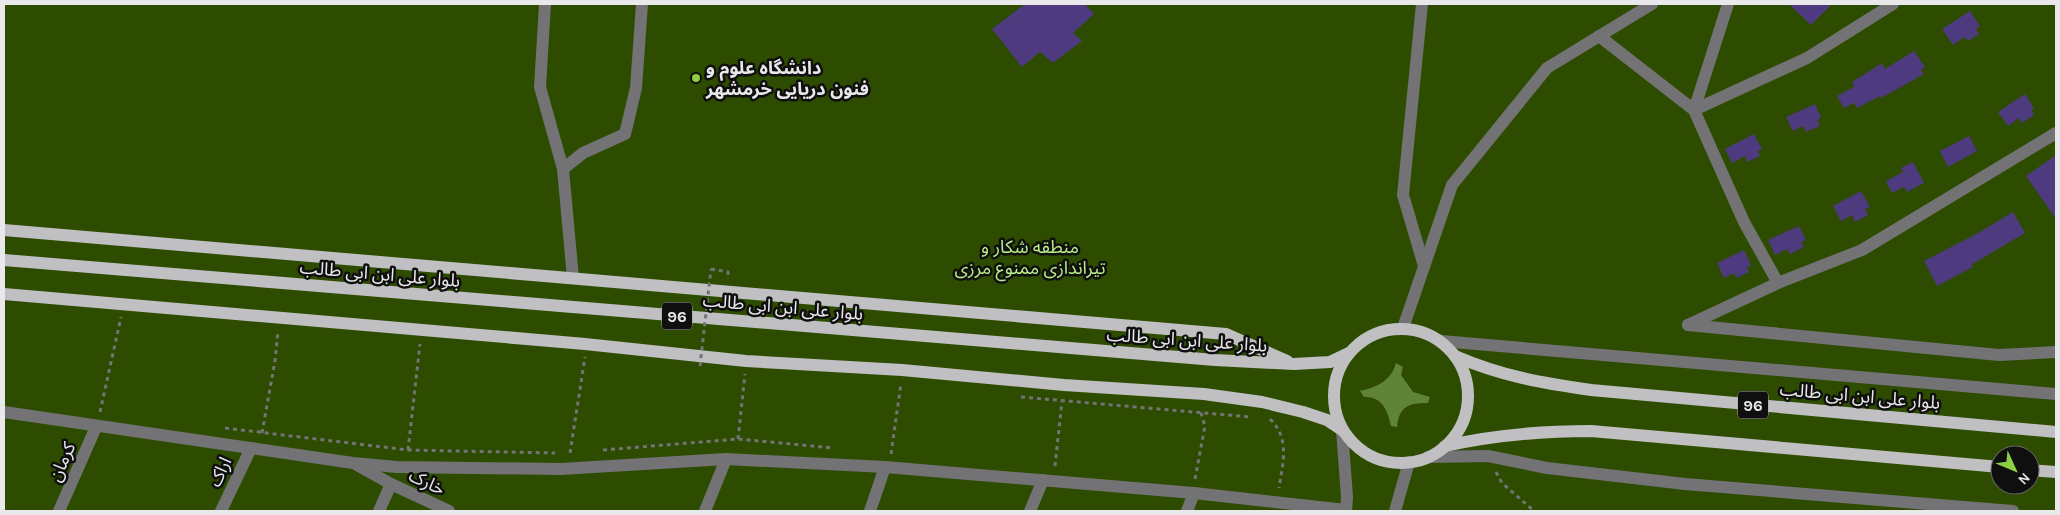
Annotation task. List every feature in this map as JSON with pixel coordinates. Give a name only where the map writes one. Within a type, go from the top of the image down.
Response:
[{"type":"main road","points":[[4,230],[1226,334],[1294,364]]},
{"type":"main road","name":"بلوار علی ابن ابی طالب","points":[[4,260],[1215,360],[1294,364],[1330,362],[1349,353]]},
{"type":"main road","name":"96","points":[[4,294],[585,344],[746,361],[902,370],[1064,385],[1195,394],[1262,402],[1327,420],[1342,430],[1354,445],[1371,456],[1390,462],[1409,462],[1428,457],[1445,446],[1458,431],[1466,413],[1468,393],[1464,373],[1455,356],[1441,341],[1422,332],[1403,328],[1382,331],[1364,339],[1349,353],[1338,370],[1334,390],[1335,411],[1342,430]]},
{"type":"main road","name":"بلوار علی ابن ابی طالب","points":[[1455,356],[1484,369],[1527,381],[1591,390],[2056,432]]},
{"type":"main road","name":"96","points":[[1445,446],[1483,438],[1534,432],[1591,431],[1990,466]]},
{"type":"main road","points":[[2040,471],[2056,472]]},
{"type":"street","points":[[545,4],[540,87],[562,169],[573,278]]},
{"type":"street","points":[[562,169],[583,153],[625,134],[636,88],[642,4]]},
{"type":"street","points":[[1422,4],[1403,195],[1424,266]]},
{"type":"street","points":[[1403,328],[1452,185],[1547,68],[1652,4]]},
{"type":"street","points":[[1694,110],[1728,4]]},
{"type":"street","points":[[1694,110],[1807,58],[1894,4]]},
{"type":"street","points":[[1599,36],[1694,110],[1744,222],[1778,283]]},
{"type":"street","points":[[2056,133],[1862,250],[1778,283],[1688,325],[2000,355],[2056,352]]},
{"type":"street","points":[[1441,341],[2056,394]]},
{"type":"street","points":[[4,412],[96,427],[353,463],[397,467],[561,469],[726,459],[885,467],[1043,480],[1194,493],[1346,511],[1342,430]]},
{"type":"street","name":"کرمان","points":[[59,511],[96,427]]},
{"type":"street","name":"اراک","points":[[221,511],[251,448]]},
{"type":"street","points":[[1428,457],[1488,456],[1547,468],[1685,484],[2013,511]]},
{"type":"street","points":[[705,511],[726,459]]},
{"type":"street","points":[[1395,511],[1409,462]]},
{"type":"street","name":"خارک","points":[[353,463],[391,484],[449,511]]},
{"type":"street","points":[[870,511],[885,467]]},
{"type":"street","points":[[1030,511],[1043,480]]},
{"type":"street","name":"خارک","points":[[379,511],[391,484]]},
{"type":"street","points":[[1187,511],[1194,493]]},
{"type":"path","points":[[700,366],[711,269],[728,272]]},
{"type":"path","points":[[100,412],[124,303]]},
{"type":"path","points":[[262,433],[275,361],[279,318]]},
{"type":"path","points":[[408,450],[422,331]]},
{"type":"path","points":[[570,453],[585,359],[585,344]]},
{"type":"path","points":[[738,439],[746,361]]},
{"type":"path","points":[[891,454],[902,370]]},
{"type":"path","points":[[1055,466],[1064,385]]},
{"type":"path","points":[[1195,394],[1205,426],[1195,480]]},
{"type":"path","points":[[1488,456],[1502,483],[1534,511]]},
{"type":"green space","name":"منطقه شکار و تیراندازی ممنوع مرزی","points":[[4,4],[2056,4],[2056,511],[4,511]]},
{"type":"shaded area","points":[[1396,363],[1403,367],[1401,375],[1413,392],[1430,397],[1428,403],[1406,407],[1400,414],[1397,427],[1391,426],[1386,410],[1380,402],[1370,397],[1364,397],[1360,391],[1387,379]]},
{"type":"building","points":[[1025,4],[1085,4],[1094,14],[1073,33],[1082,41],[1053,63],[1040,52],[1022,67],[992,29]]},
{"type":"building","points":[[1789,4],[1832,4],[1811,25]]},
{"type":"building","points":[[1970,11],[1980,26],[1976,29],[1979,34],[1968,41],[1964,37],[1953,45],[1942,29]]},
{"type":"building","points":[[1914,51],[1925,67],[1921,70],[1924,74],[1881,98],[1880,96],[1857,108],[1854,103],[1844,108],[1837,96],[1854,87],[1852,82],[1882,63],[1885,69]]},
{"type":"building","points":[[2025,94],[2034,108],[2031,110],[2034,115],[2022,123],[2019,118],[2008,126],[1998,112]]},
{"type":"building","points":[[1815,104],[1821,118],[1817,120],[1820,126],[1806,132],[1803,126],[1793,131],[1786,117]]},
{"type":"building","points":[[1754,134],[1762,149],[1758,151],[1760,156],[1747,162],[1745,156],[1732,163],[1725,149]]},
{"type":"building","points":[[1969,136],[1977,151],[1948,167],[1940,151]]},
{"type":"building","points":[[2056,155],[2056,219],[2026,176]]},
{"type":"building","points":[[1913,162],[1924,183],[1907,192],[1904,187],[1892,193],[1886,181],[1903,172],[1901,168]]},
{"type":"building","points":[[1861,191],[1870,207],[1865,209],[1868,215],[1855,222],[1852,215],[1841,221],[1833,206]]},
{"type":"building","points":[[2013,212],[2025,233],[1971,265],[1973,267],[1937,286],[1924,261],[1978,233]]},
{"type":"building","points":[[1799,226],[1806,240],[1801,242],[1804,247],[1790,254],[1787,249],[1775,255],[1768,240]]},
{"type":"building","points":[[1744,250],[1751,265],[1747,268],[1749,272],[1736,278],[1734,273],[1724,278],[1717,263]]},
{"type":"place","name":"دانشگاه علوم و فنون دریایی خرمشهر","points":[[696,78]]}]
